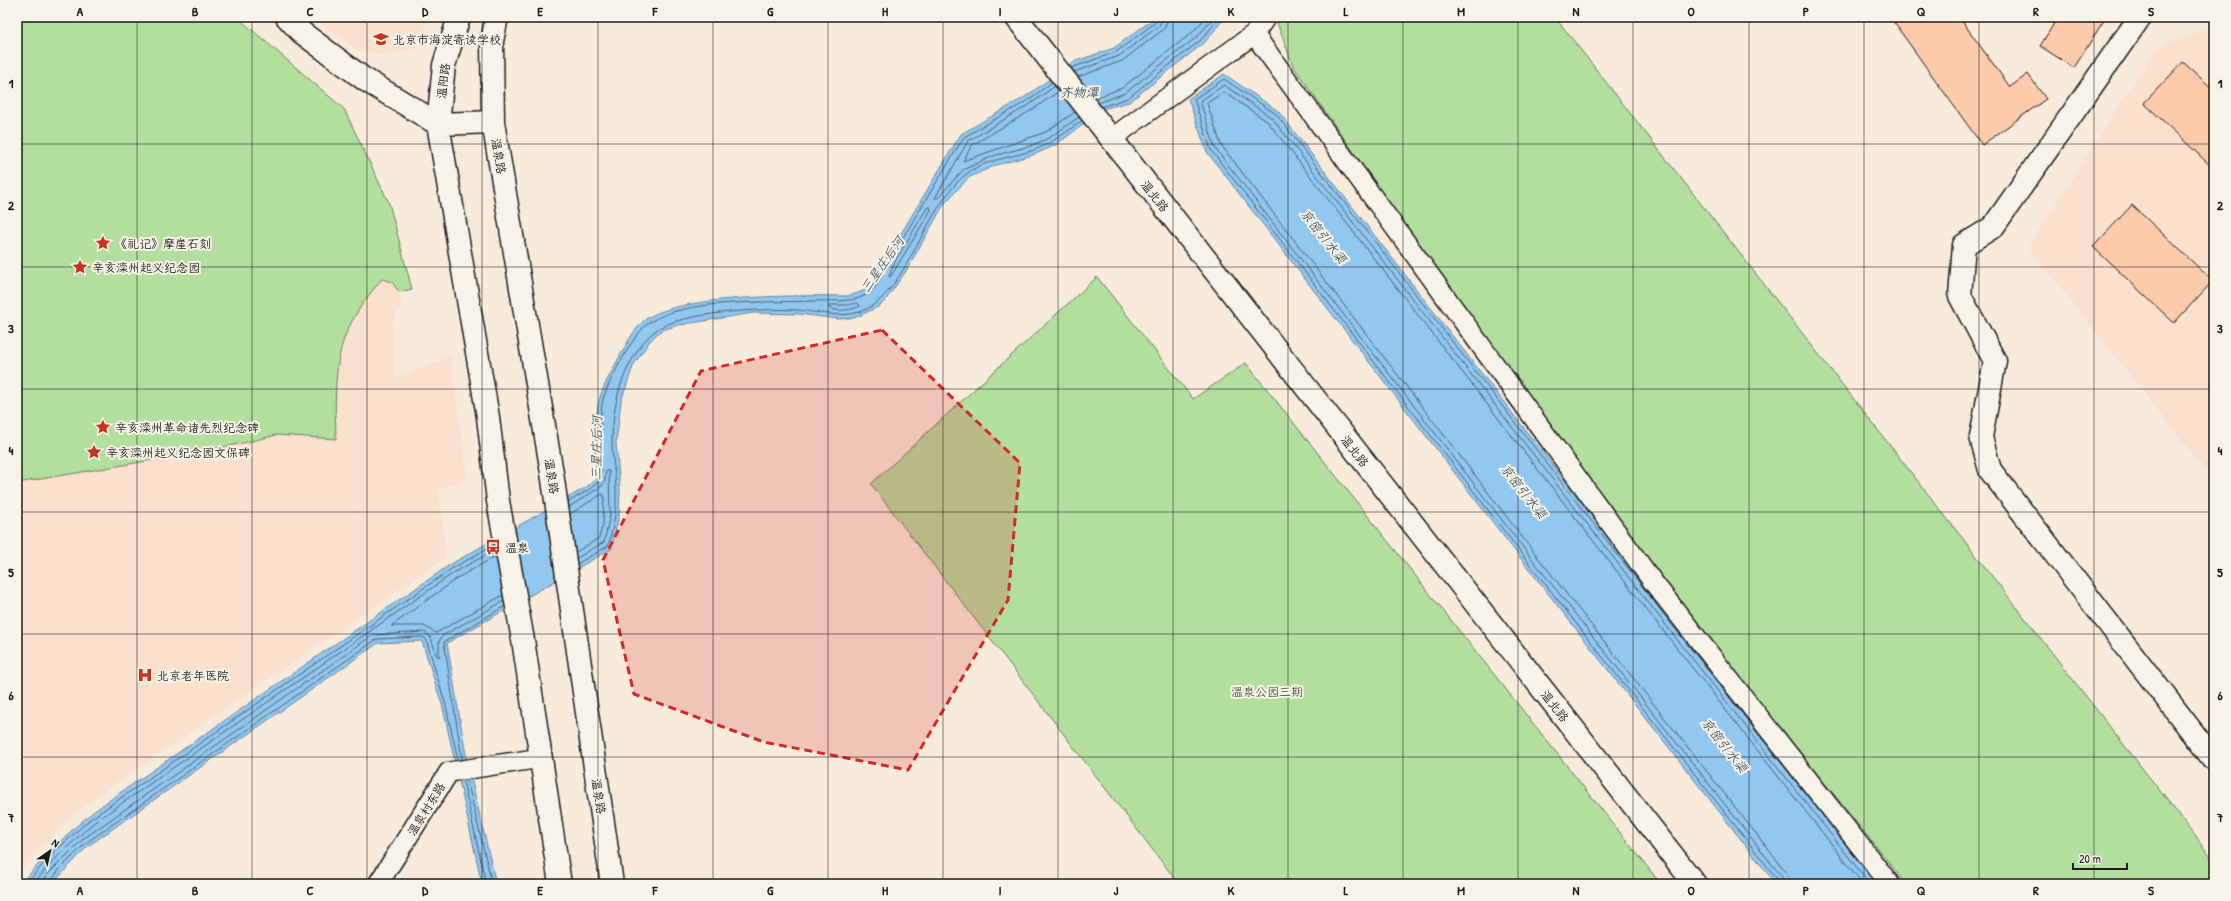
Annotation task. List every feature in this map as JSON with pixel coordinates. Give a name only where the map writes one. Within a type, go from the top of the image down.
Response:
[{"type":"main road","points":[[288,17],[301,32],[364,79],[438,124],[488,417],[498,500],[523,640],[560,884]]},
{"type":"main road","name":"温阳路","points":[[438,124],[444,65],[459,17]]},
{"type":"main road","points":[[493,122],[492,41],[497,17]]},
{"type":"main road","name":"温北路","points":[[1016,17],[1695,884]]},
{"type":"main road","points":[[2140,17],[1993,227],[1964,245],[1960,296],[1995,361],[1981,437],[1990,470],[2214,760]]},
{"type":"main road","name":"温泉路","points":[[438,124],[493,122],[552,473],[612,884]]},
{"type":"street","points":[[1111,139],[1254,34],[1266,17]]},
{"type":"street","points":[[1254,34],[1653,582],[1890,884]]},
{"type":"street","name":"温泉村东路","points":[[378,884],[449,772],[541,758]]},
{"type":"highlighted area","points":[[882,330],[1020,463],[1008,600],[908,770],[764,742],[634,694],[603,560],[701,371]]},
{"type":"shaded area","name":"北京市海淀寄读学校","points":[[314,17],[430,17],[416,48],[383,56],[358,50],[330,31]]},
{"type":"shaded area","points":[[2208,28],[2214,34],[2214,481],[2028,247],[2157,47]]},
{"type":"shaded area","name":"北京老年医院","points":[[382,279],[392,282],[399,292],[402,304],[392,324],[395,378],[450,356],[468,479],[439,489],[446,557],[100,794],[70,818],[17,872],[17,483],[212,450],[277,435],[336,439],[335,395],[340,360],[348,328],[364,300]]},
{"type":"green space","points":[[17,17],[237,17],[344,109],[389,203],[412,289],[399,292],[392,282],[382,279],[364,302],[349,327],[340,353],[336,382],[336,439],[277,435],[212,450],[17,483]]},
{"type":"green space","points":[[1275,17],[1555,17],[2214,860],[2214,884],[1906,884],[1613,520],[1293,66]]},
{"type":"green space","name":"温泉公园三期","points":[[1097,277],[1193,399],[1246,363],[1661,884],[1179,884],[871,484]]},
{"type":"water","points":[[1156,17],[1225,17],[1205,42],[1129,102],[1106,108],[1054,146],[1033,155],[996,165],[968,178],[944,204],[906,271],[885,301],[878,307],[854,318],[839,319],[799,314],[753,313],[679,325],[665,329],[658,333],[649,342],[634,364],[621,401],[616,443],[620,490],[619,516],[611,549],[447,643],[467,761],[496,884],[482,884],[443,708],[422,641],[378,643],[88,846],[52,884],[21,884],[60,842],[81,822],[104,804],[451,564],[585,488],[596,479],[595,448],[598,403],[610,375],[628,341],[646,319],[662,311],[685,305],[713,301],[743,298],[847,296],[862,292],[875,280],[885,260],[961,134],[1025,97],[1073,62],[1114,48]]},
{"type":"water","name":"京密引水渠","points":[[1224,74],[1278,111],[1672,619],[1882,884],[1776,884],[1532,573],[1207,152],[1188,99]]},
{"type":"building","points":[[1890,17],[1959,17],[2010,87],[2028,74],[2046,99],[1982,145]]},
{"type":"building","points":[[2058,17],[2106,17],[2074,68],[2040,46]]},
{"type":"building","points":[[2183,62],[2214,90],[2214,169],[2144,103]]},
{"type":"building","points":[[2132,205],[2213,281],[2174,323],[2093,247]]},
{"type":"place","name":"北京市海淀寄读学校","points":[[381,39]]},
{"type":"place","name":"《礼记》摩崖石刻","points":[[103,243]]},
{"type":"place","name":"辛亥滦州起义纪念园","points":[[80,267]]},
{"type":"place","name":"辛亥滦州革命诸先烈纪念碑","points":[[103,427]]},
{"type":"place","name":"辛亥滦州起义纪念园文保碑","points":[[94,452]]},
{"type":"place","name":"温泉","points":[[493,547]]},
{"type":"place","name":"北京老年医院","points":[[145,675]]},
{"type":"water label","name":"齐物潭","points":[[1079,92]]},
{"type":"water label","name":"三星庄后河","points":[[882,264]]},
{"type":"water label","name":"三星庄后河","points":[[596,448]]}]
